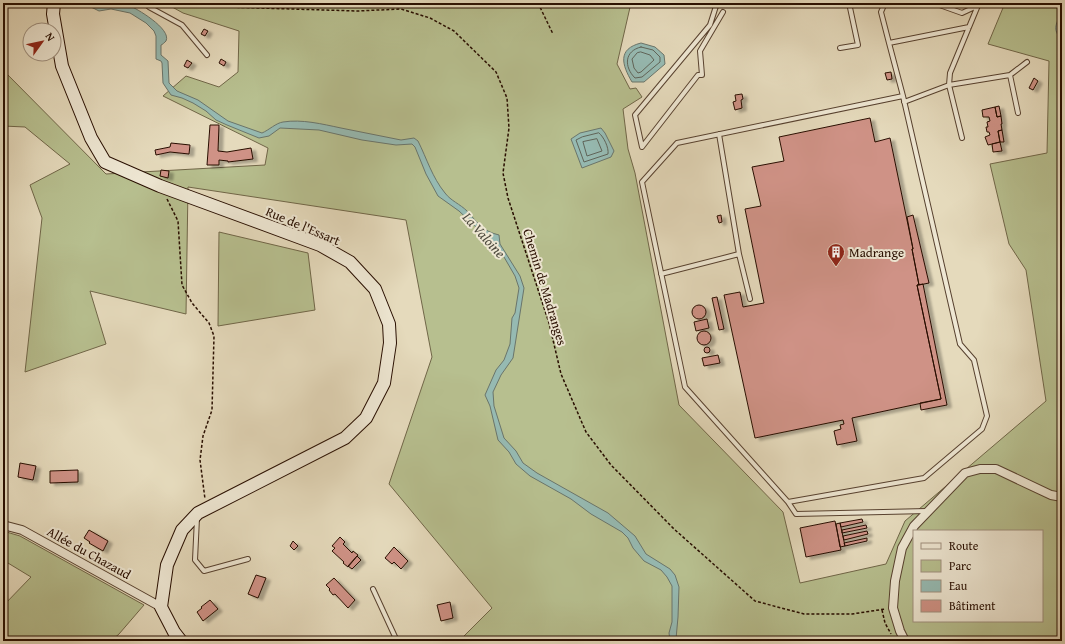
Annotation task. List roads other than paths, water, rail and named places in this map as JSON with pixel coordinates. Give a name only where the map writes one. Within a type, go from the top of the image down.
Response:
[{"type":"street","name":"Rue de l'Essart","points":[[54,3],[53,14],[62,66],[91,138],[105,162],[160,186],[320,245],[350,262],[375,289],[389,324],[390,343],[384,383],[366,418],[345,438],[202,511],[182,530],[167,565],[162,606]]},
{"type":"street","points":[[906,641],[900,631],[894,608],[896,581],[902,548],[914,526],[965,473],[980,469],[996,469],[1051,495],[1062,497]]},
{"type":"street","name":"Allée du Chazaud","points":[[3,525],[22,530],[162,606]]},
{"type":"street","points":[[162,606],[174,632],[181,641]]},
{"type":"lane","points":[[144,3],[182,25],[207,55]]},
{"type":"lane","points":[[717,3],[710,25],[636,115],[642,147],[698,75],[702,75],[700,51],[723,12]]},
{"type":"lane","points":[[840,48],[858,45],[849,3]]},
{"type":"lane","points":[[788,502],[924,478],[982,430],[987,416],[974,360],[960,344],[903,96],[881,12],[885,3]]},
{"type":"lane","points":[[934,3],[962,13],[978,4]]},
{"type":"lane","points":[[962,138],[949,85],[950,73],[978,4]]},
{"type":"lane","points":[[889,43],[969,26]]},
{"type":"lane","points":[[904,102],[949,85],[1010,75],[1027,62]]},
{"type":"lane","points":[[1010,75],[1018,113]]},
{"type":"lane","points":[[903,96],[677,143],[642,182],[685,387],[788,502],[796,514],[928,511]]},
{"type":"lane","points":[[719,134],[739,254],[750,299]]},
{"type":"lane","points":[[661,274],[739,254]]},
{"type":"lane","points":[[202,511],[195,560],[204,571],[248,559]]},
{"type":"lane","points":[[373,589],[397,641]]},
{"type":"water","name":"La Valoine","points":[[83,3],[114,3],[125,6],[128,5],[138,10],[159,25],[166,36],[166,41],[161,45],[161,55],[168,61],[169,83],[177,91],[198,100],[228,121],[262,133],[280,123],[297,121],[401,140],[414,138],[418,141],[433,174],[447,196],[467,211],[484,229],[499,235],[500,244],[520,276],[524,288],[513,358],[501,375],[493,392],[494,406],[504,438],[516,451],[523,463],[537,473],[608,513],[635,536],[646,554],[670,569],[675,575],[679,587],[677,641],[670,641],[669,633],[672,622],[672,586],[661,570],[644,561],[622,532],[591,514],[571,499],[530,476],[516,464],[509,452],[498,440],[490,406],[485,395],[496,370],[504,360],[510,344],[512,318],[515,313],[519,288],[515,276],[504,257],[480,238],[478,229],[459,211],[438,196],[426,174],[415,147],[412,144],[396,145],[362,140],[319,130],[280,128],[269,136],[259,138],[227,125],[216,120],[206,111],[193,103],[171,95],[163,83],[162,63],[156,59],[156,36],[154,31],[146,23],[130,13],[111,9],[99,11]]},
{"type":"water","points":[[1062,12],[1062,39],[1057,32],[1056,26]]},
{"type":"water","points":[[641,43],[655,47],[664,55],[665,64],[644,82],[632,82],[624,64],[625,53],[628,49]]},
{"type":"water","points":[[601,128],[614,151],[611,157],[582,168],[571,139],[580,133]]},
{"type":"place","name":"Madrange","points":[[836,267]]}]
